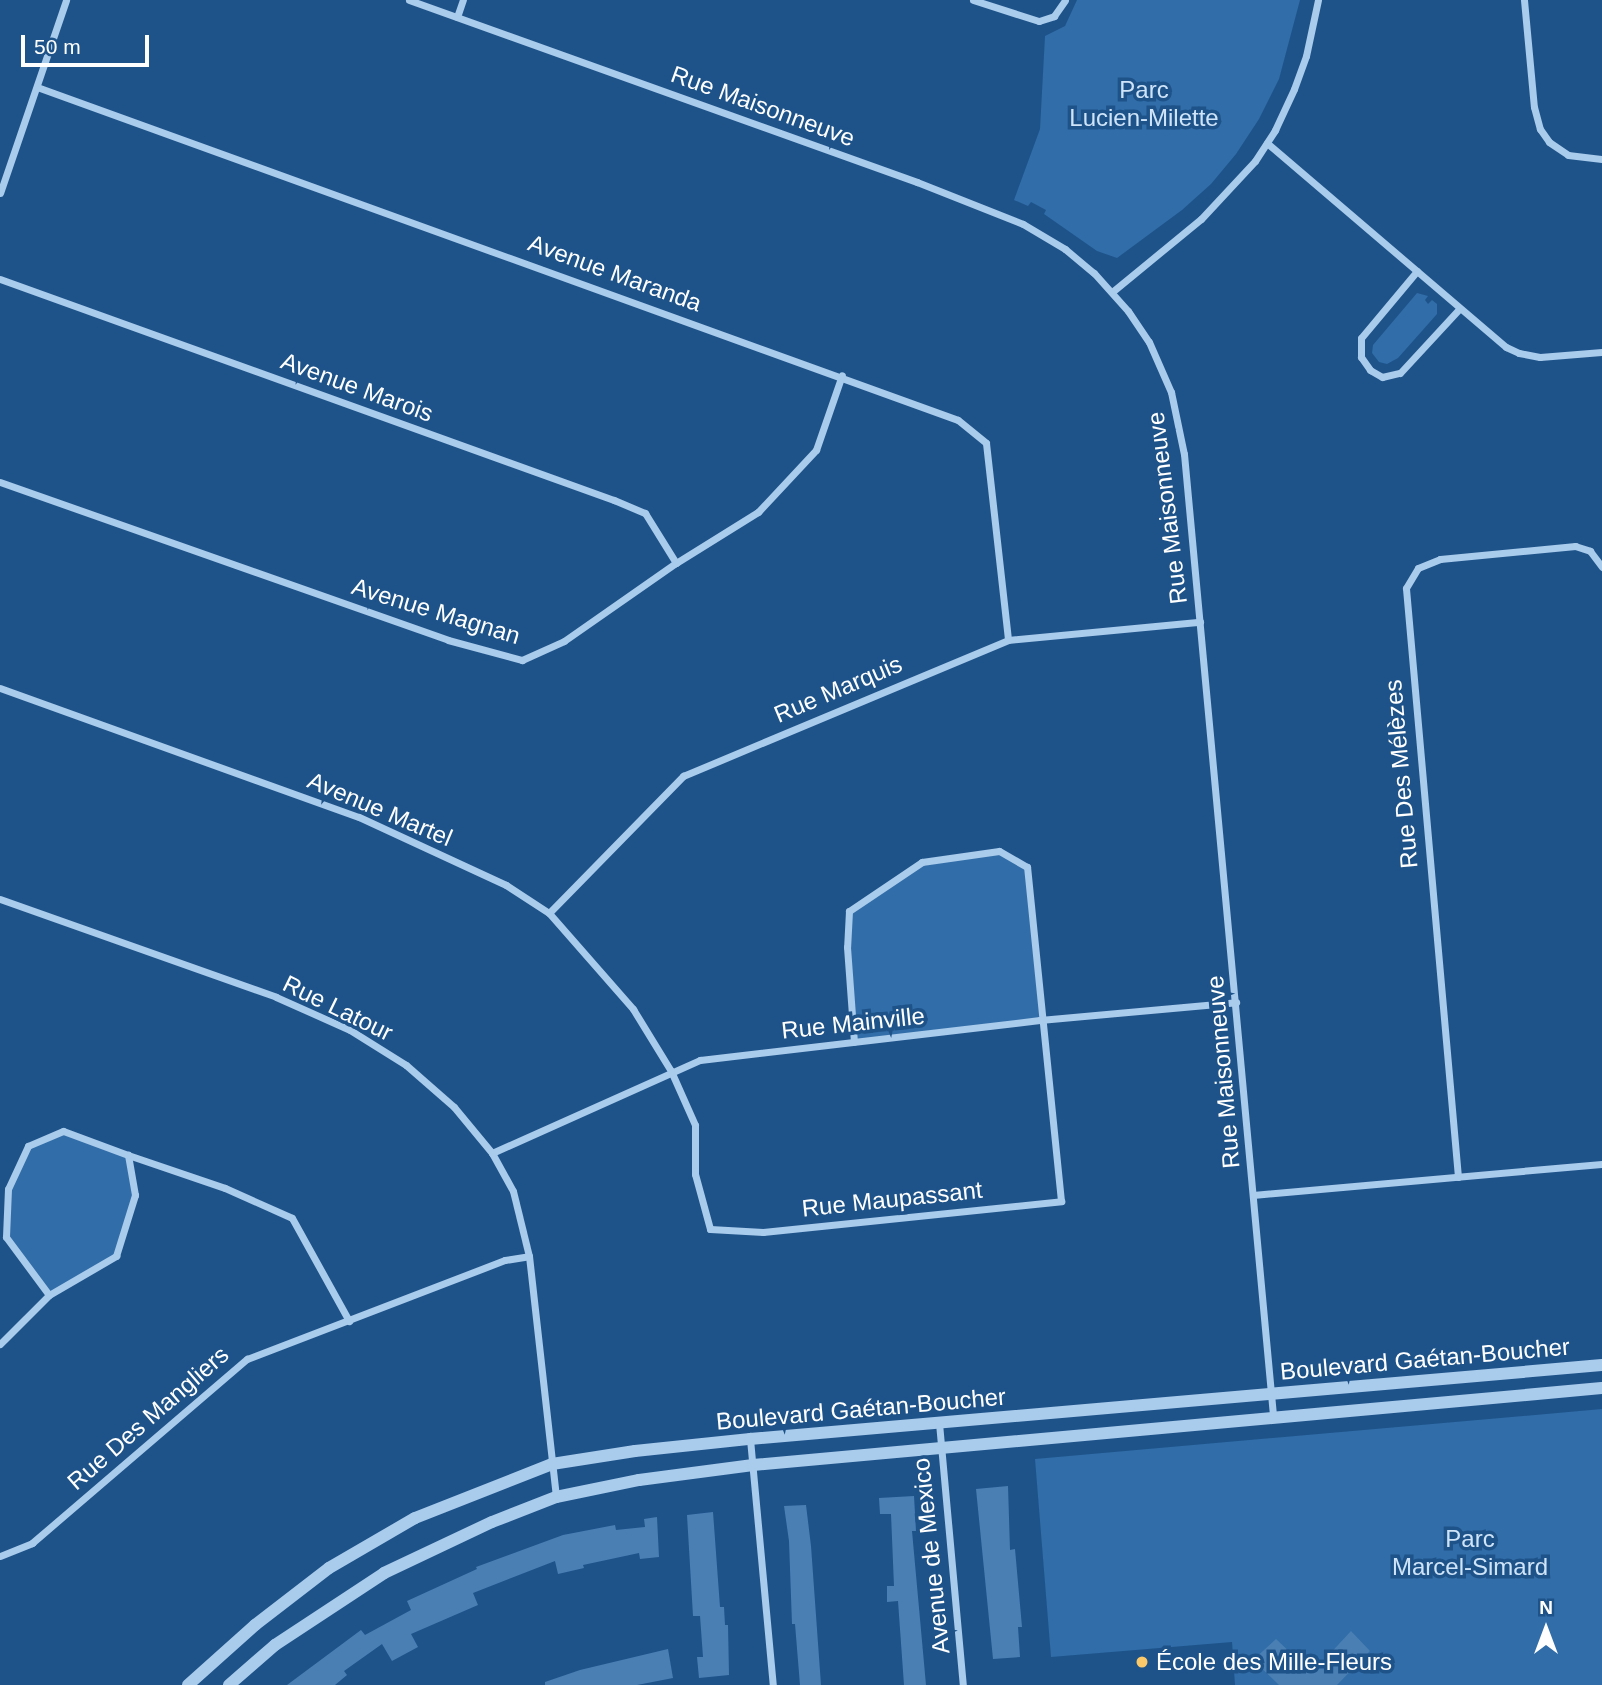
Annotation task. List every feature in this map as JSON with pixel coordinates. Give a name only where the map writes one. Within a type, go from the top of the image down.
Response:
[{"type":"street","points":[[0,193],[66,0]]},
{"type":"street","name":"Rue Maisonneuve","points":[[410,0],[998,213],[1058,244],[1112,292],[1153,348],[1178,415],[1200,622],[1273,1416]]},
{"type":"street","points":[[457,17],[463,0]]},
{"type":"street","points":[[973,0],[1040,21],[1054,16],[1065,0]]},
{"type":"street","points":[[1112,292],[1213,207],[1242,178],[1267,143],[1300,72],[1318,0]]},
{"type":"street","points":[[1524,0],[1534,107],[1540,129],[1549,142],[1568,155],[1602,159]]},
{"type":"street","name":"Avenue Maranda","points":[[37,87],[958,419],[986,443],[1008,640]]},
{"type":"street","points":[[1267,143],[1500,343],[1519,354],[1540,357],[1602,352]]},
{"type":"street","points":[[1416,271],[1361,338],[1361,357],[1373,373],[1387,377],[1400,373],[1459,309]]},
{"type":"street","name":"Avenue Marois","points":[[0,279],[645,513],[676,563]]},
{"type":"street","name":"Avenue Magnan","points":[[0,482],[448,640],[522,660],[565,641],[676,563],[758,512],[816,450],[842,375]]},
{"type":"street","name":"Rue Des Mélèzes","points":[[1458,1177],[1406,588],[1418,568],[1440,559],[1575,546],[1590,551],[1602,567]]},
{"type":"street","name":"Rue Marquis","points":[[549,913],[682,776],[1008,640],[1200,622]]},
{"type":"street","name":"Avenue Martel","points":[[0,688],[359,817],[506,885],[549,913],[633,1009],[671,1072]]},
{"type":"street","points":[[854,1042],[847,947],[849,911],[922,862],[999,851],[1027,867],[1040,1020]]},
{"type":"street","name":"Rue Latour","points":[[0,899],[276,997],[350,1030],[406,1065],[454,1107],[492,1153],[513,1191],[528,1256],[556,1497]]},
{"type":"street","name":"Rue Mainville","points":[[492,1153],[700,1060],[1040,1020],[1236,1002]]},
{"type":"street","name":"Rue Maupassant","points":[[671,1072],[695,1125],[695,1174],[710,1229],[763,1232],[1061,1201],[1040,1020]]},
{"type":"street","points":[[49,1295],[6,1237],[8,1189],[28,1146],[63,1130],[225,1188],[292,1219],[349,1321]]},
{"type":"street","points":[[0,1344],[49,1295],[116,1256],[135,1195],[128,1155]]},
{"type":"street","points":[[1253,1195],[1602,1164]]},
{"type":"street","name":"Rue Des Mangliers","points":[[0,1556],[32,1543],[247,1359],[505,1260],[528,1256]]},
{"type":"street","name":"Boulevard Gaétan-Boucher","points":[[188,1685],[255,1625],[329,1568],[415,1518],[552,1464],[635,1451],[750,1439],[1602,1365]]},
{"type":"street","name":"Boulevard Gaétan-Boucher","points":[[229,1685],[275,1645],[384,1573],[492,1522],[556,1497],[639,1480],[753,1465],[1602,1388]]},
{"type":"street","name":"Avenue de Mexico","points":[[939,1423],[939,1447],[963,1685]]},
{"type":"street","points":[[750,1439],[773,1685]]},
{"type":"green space","name":"Parc Lucien-Milette","points":[[1077,0],[1300,0],[1279,79],[1259,119],[1236,154],[1211,184],[1182,210],[1117,258],[1097,251],[1044,214],[1046,210],[1031,202],[1028,206],[1014,200],[1040,129],[1045,36],[1065,26]]},
{"type":"green space","points":[[1417,293],[1428,296],[1425,300],[1428,304],[1432,300],[1437,304],[1437,314],[1398,358],[1387,364],[1379,362],[1372,353],[1373,345]]},
{"type":"green space","points":[[999,851],[1027,867],[1040,1020],[854,1042],[849,911],[922,862]]},
{"type":"green space","points":[[63,1131],[128,1155],[135,1195],[116,1256],[49,1295],[6,1237],[8,1189],[28,1146]]},
{"type":"green space","name":"Parc Marcel-Simard","points":[[1602,1409],[1602,1685],[1235,1685],[1232,1642],[1051,1657],[1035,1459]]},
{"type":"building","points":[[1008,1486],[1010,1550],[1015,1549],[1022,1627],[1018,1627],[1020,1657],[993,1659],[976,1489]]},
{"type":"building","points":[[914,1496],[916,1531],[912,1531],[926,1685],[904,1685],[898,1601],[887,1602],[887,1586],[894,1586],[891,1514],[880,1514],[879,1498]]},
{"type":"building","points":[[806,1505],[821,1685],[800,1685],[795,1624],[792,1624],[789,1541],[784,1506]]},
{"type":"building","points":[[713,1512],[720,1607],[724,1607],[725,1625],[728,1625],[729,1675],[699,1678],[697,1657],[703,1657],[700,1616],[693,1616],[687,1515]]},
{"type":"building","points":[[657,1517],[659,1557],[640,1559],[639,1553],[583,1565],[584,1568],[558,1574],[555,1561],[473,1593],[478,1605],[411,1634],[418,1647],[392,1661],[382,1644],[344,1671],[347,1675],[335,1685],[287,1685],[361,1630],[365,1635],[411,1610],[407,1601],[477,1569],[476,1567],[563,1535],[615,1525],[616,1530],[645,1527],[644,1519]]},
{"type":"building","points":[[1351,1631],[1370,1651],[1337,1685],[1279,1685],[1253,1660],[1276,1639],[1312,1673]]},
{"type":"building","points":[[668,1649],[673,1678],[637,1685],[545,1685],[545,1682],[580,1670]]},
{"type":"place","name":"École des Mille-Fleurs","points":[[1142,1662]]}]
